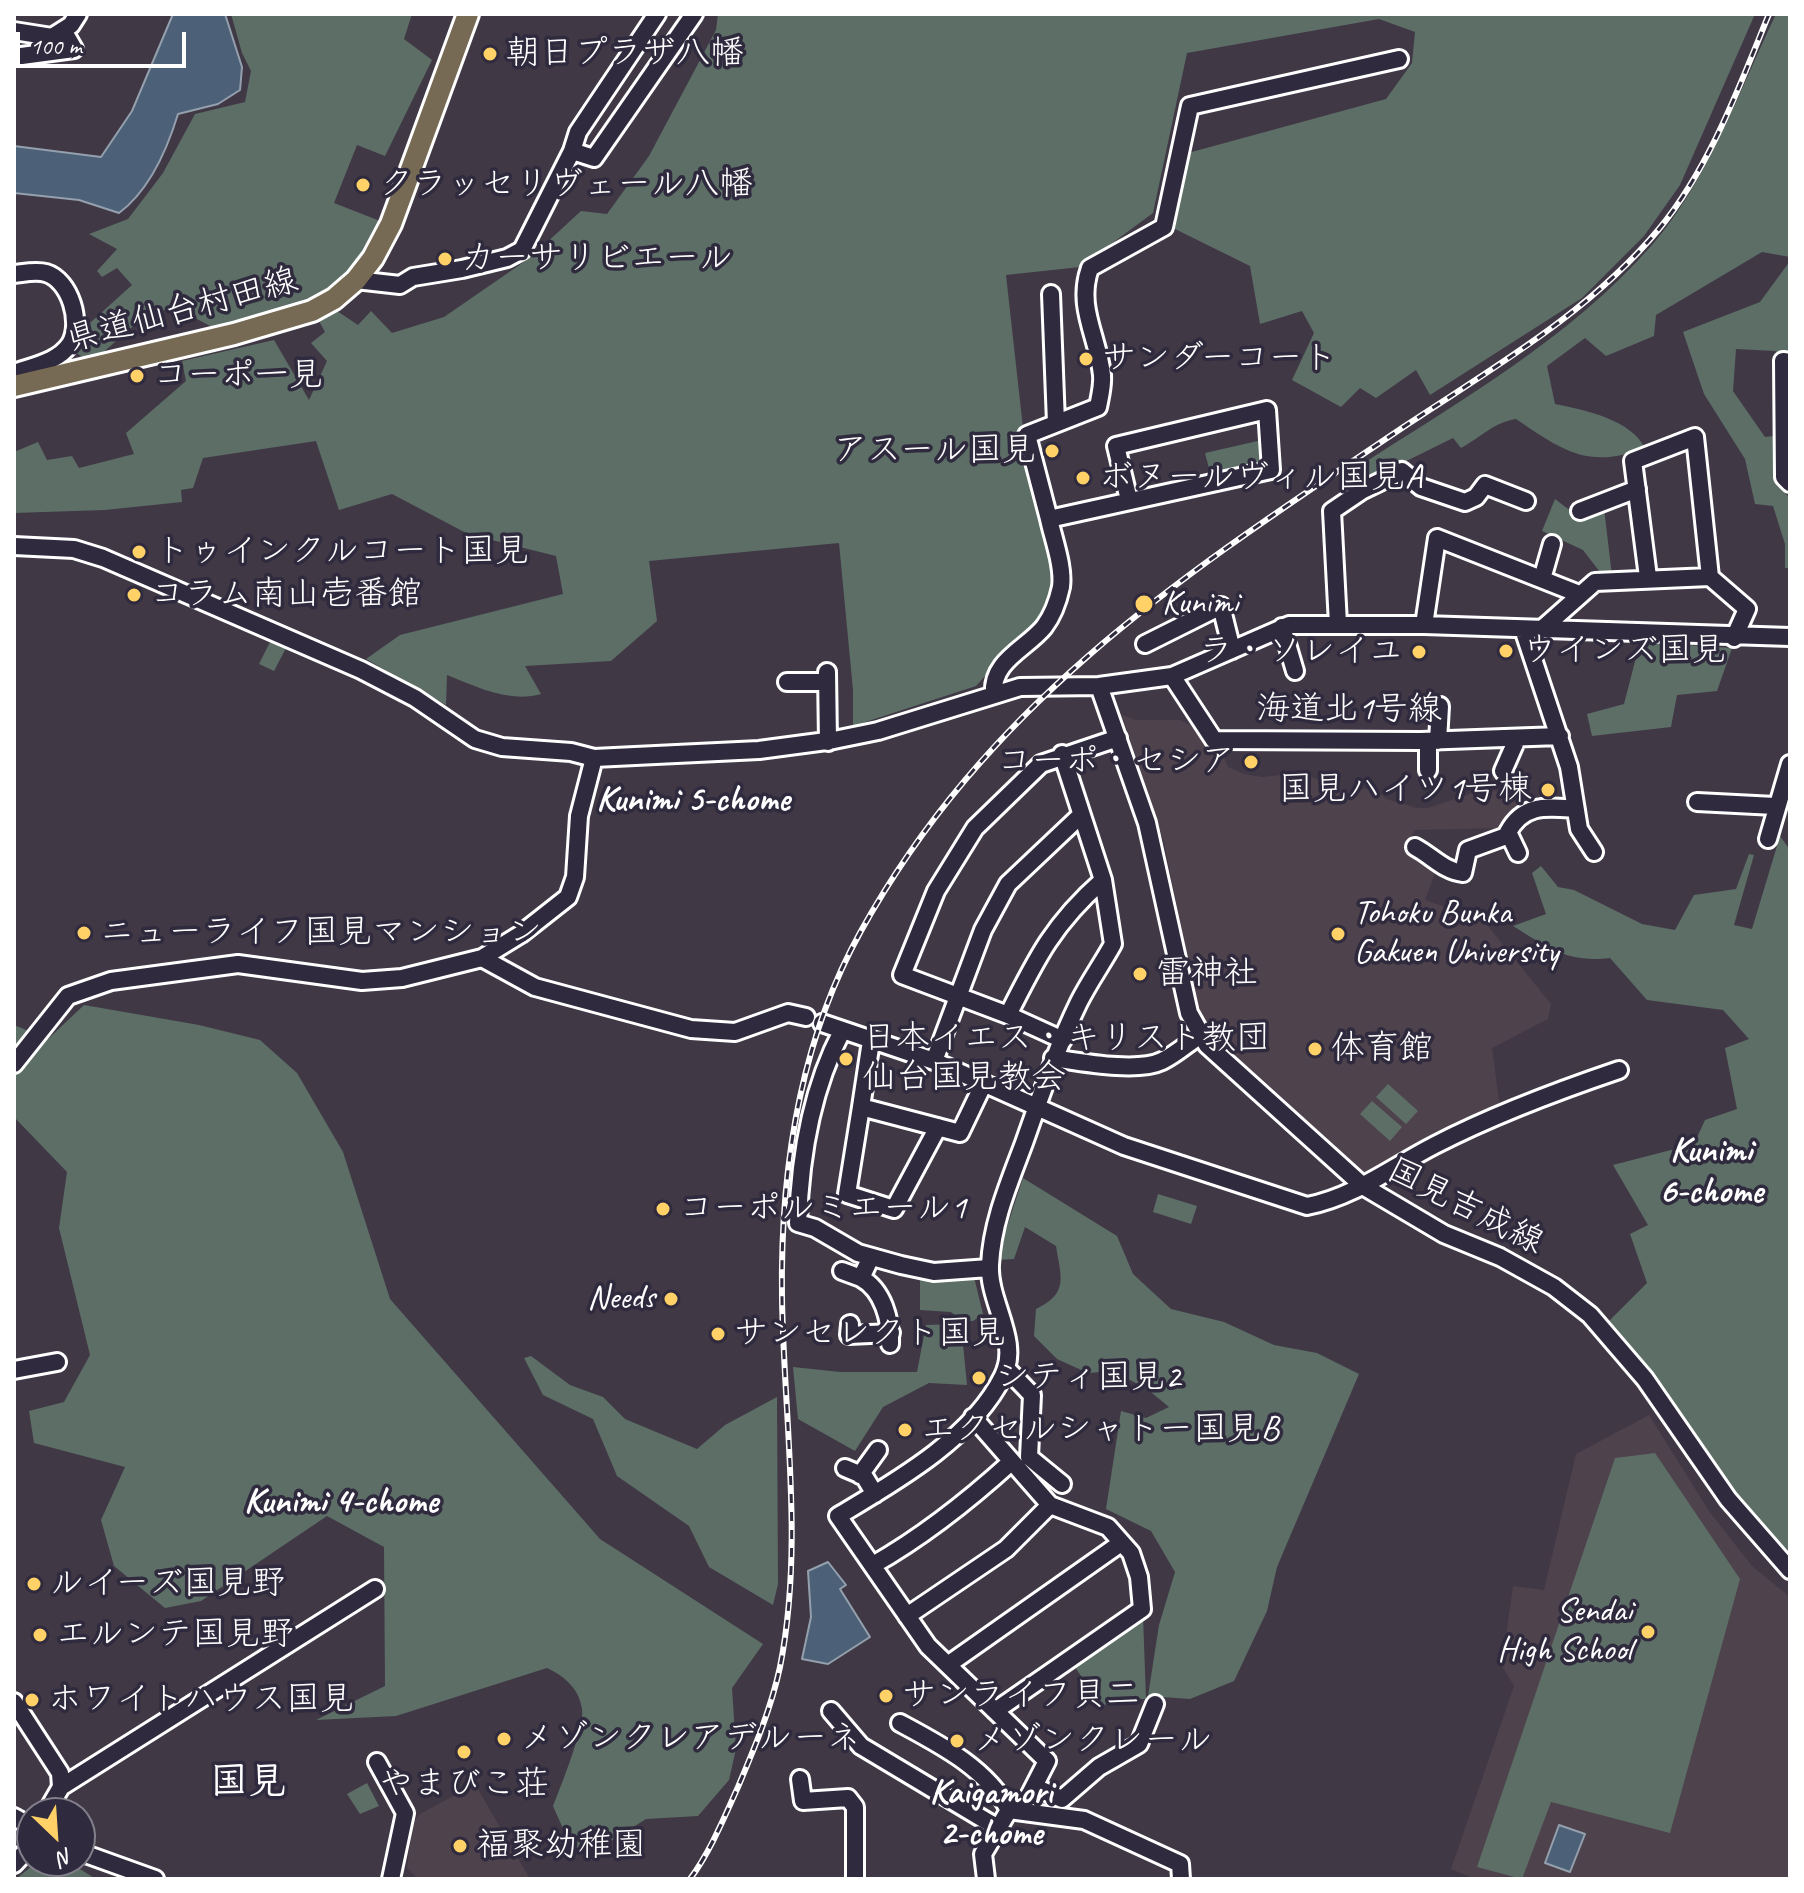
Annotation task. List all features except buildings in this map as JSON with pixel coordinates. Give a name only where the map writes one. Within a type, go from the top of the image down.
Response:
[{"type":"main road","name":"県道仙台村田線","points":[[14,386],[234,334],[312,311],[334,299],[356,280],[373,258],[391,224],[468,14]]},
{"type":"street","points":[[14,31],[52,37],[78,14]]},
{"type":"street","points":[[356,280],[400,285],[413,277],[507,258],[522,250],[572,151],[578,132],[657,14]]},
{"type":"street","points":[[572,151],[594,158],[694,14]]},
{"type":"street","points":[[14,57],[74,49],[63,30]]},
{"type":"street","points":[[994,694],[993,679],[1003,665],[1044,627],[1055,609],[1062,583],[1027,435],[1098,407],[1103,377],[1085,312],[1084,283],[1090,268],[1164,227],[1190,106],[1399,59]]},
{"type":"street","points":[[14,274],[38,272],[60,282],[73,307],[75,326],[71,342],[62,351],[49,361],[14,373]]},
{"type":"street","points":[[1051,294],[1056,423]]},
{"type":"street","points":[[1790,362],[1783,361],[1787,426],[1784,477],[1790,483]]},
{"type":"street","points":[[1049,519],[1271,470],[1267,410],[1116,446],[1129,500]]},
{"type":"street","points":[[1648,577],[1633,461],[1695,437],[1710,577]]},
{"type":"street","points":[[1338,624],[1332,511],[1363,490],[1402,471],[1421,487],[1465,502],[1476,497],[1485,485],[1526,501]]},
{"type":"street","points":[[1580,511],[1637,489]]},
{"type":"street","points":[[1424,625],[1437,538],[1579,594]]},
{"type":"street","points":[[1542,579],[1552,544]]},
{"type":"street","points":[[14,546],[74,549],[103,558],[361,670],[415,698],[475,739],[502,747],[571,752],[594,758],[759,750],[828,742],[878,731],[1020,687],[1099,686],[1172,676],[1282,627],[1424,625],[1734,638],[1790,637]]},
{"type":"street","points":[[1542,629],[1595,582],[1648,577],[1710,577],[1747,609],[1734,638]]},
{"type":"street","points":[[1145,644],[1221,606],[1232,650]]},
{"type":"street","points":[[1282,627],[1295,671]]},
{"type":"street","points":[[1523,629],[1560,736],[1579,829],[1594,852]]},
{"type":"street","name":"海道北1号線","points":[[1172,676],[1214,740],[1433,741],[1560,736]]},
{"type":"street","points":[[787,682],[827,677],[828,742]]},
{"type":"street","points":[[1099,686],[1147,823],[1189,1013],[1199,1036],[1363,1186],[1436,1144],[1619,1070]]},
{"type":"street","points":[[1428,770],[1440,706]]},
{"type":"street","points":[[1063,1040],[1008,1015],[902,975],[936,891],[975,828],[1041,764],[1062,754],[1118,738]]},
{"type":"street","points":[[1503,771],[1517,739]]},
{"type":"street","points":[[986,1879],[983,1854],[1009,1810],[1028,1798],[1047,1761],[928,1646],[838,1516],[921,1463],[973,1417],[1006,1368],[1010,1354],[989,1268],[998,1212],[1053,1058],[1080,1000],[1113,944],[1103,880],[1062,754]]},
{"type":"street","points":[[14,1064],[68,996],[111,981],[238,964],[362,981],[431,972],[482,958],[521,934],[568,897],[575,877],[579,816],[594,758]]},
{"type":"street","points":[[1768,839],[1775,806],[1790,766]]},
{"type":"street","points":[[1697,802],[1775,806]]},
{"type":"street","points":[[1518,853],[1509,835],[1512,823],[1535,806],[1576,809]]},
{"type":"street","points":[[934,1061],[983,930],[1008,884],[1081,815]]},
{"type":"street","points":[[1415,847],[1434,857],[1448,871],[1463,873],[1468,850],[1509,835]]},
{"type":"street","points":[[1008,1015],[1048,936],[1075,905],[1103,880]]},
{"type":"street","name":"国見吉成線","points":[[482,958],[535,987],[691,1029],[735,1032],[788,1013],[814,1020],[934,1061],[1124,1146],[1307,1206],[1328,1202],[1363,1186],[1444,1234],[1500,1257],[1554,1287],[1590,1315],[1645,1379],[1728,1499],[1790,1570]]},
{"type":"street","points":[[842,1031],[823,1067],[815,1092],[798,1223],[871,1257],[934,1272],[989,1268]]},
{"type":"street","points":[[1053,1058],[1105,1065],[1151,1065],[1161,1062],[1199,1036]]},
{"type":"street","points":[[871,1041],[847,1194],[894,1209],[938,1127]]},
{"type":"street","points":[[861,1107],[960,1133],[984,1083]]},
{"type":"street","points":[[861,1278],[871,1257]]},
{"type":"street","points":[[842,1271],[873,1285],[891,1326],[890,1339],[849,1335]]},
{"type":"street","points":[[14,1370],[57,1362]]},
{"type":"street","points":[[1006,1368],[1032,1395],[1029,1457],[1062,1484]]},
{"type":"street","points":[[973,1417],[1050,1505],[1108,1527],[1131,1553],[1139,1577],[1142,1609],[995,1711]]},
{"type":"street","points":[[875,1494],[852,1472],[878,1450]]},
{"type":"street","points":[[873,1565],[921,1537],[959,1509],[1011,1462]]},
{"type":"street","points":[[907,1616],[1006,1549],[1050,1505]]},
{"type":"street","points":[[949,1664],[1121,1543]]},
{"type":"street","points":[[55,1797],[61,1787],[375,1589]]},
{"type":"street","points":[[14,1702],[55,1761],[61,1787]]},
{"type":"street","points":[[1035,1787],[1062,1799],[1099,1767],[1139,1744],[1155,1704]]},
{"type":"street","points":[[831,1711],[861,1746],[998,1828]]},
{"type":"street","points":[[899,1724],[979,1773],[997,1789],[1009,1810]]},
{"type":"street","points":[[377,1762],[405,1813],[391,1879]]},
{"type":"street","points":[[800,1779],[803,1801],[848,1798],[855,1807],[855,1879]]},
{"type":"street","points":[[1009,1810],[1084,1820],[1180,1864],[1181,1879]]},
{"type":"street","points":[[96,1858],[155,1879]]},
{"type":"shaded area","name":"Tohoku Bunka Gakuen University","points":[[1122,715],[1135,720],[1180,720],[1202,731],[1207,745],[1218,744],[1228,767],[1244,774],[1262,777],[1301,773],[1349,792],[1374,787],[1386,799],[1417,808],[1428,808],[1470,794],[1481,786],[1524,801],[1525,808],[1504,828],[1415,830],[1403,849],[1433,864],[1436,870],[1425,900],[1484,921],[1551,1004],[1548,1019],[1492,1048],[1500,1109],[1367,1178],[1216,1042],[1198,1011],[1164,842]]},
{"type":"shaded area","name":"Sendai High School","points":[[1649,1415],[1709,1511],[1752,1566],[1790,1597],[1790,1879],[1475,1879],[1451,1869],[1514,1686],[1502,1666],[1513,1586],[1544,1590],[1576,1454]]},
{"type":"shaded area","name":"福聚幼稚園","points":[[475,1784],[530,1879],[418,1879],[407,1868],[413,1823],[420,1814]]},
{"type":"green space","points":[[231,14],[412,14],[404,39],[432,60],[385,156],[357,145],[334,203],[380,221],[367,249],[352,270],[335,287],[315,300],[269,316],[214,328],[176,308],[148,313],[100,355],[82,357],[73,350],[81,341],[81,331],[132,285],[117,268],[102,277],[97,271],[117,249],[89,234],[128,219],[163,173],[195,114],[245,102],[251,71],[242,53]]},
{"type":"green space","points":[[718,14],[1755,14],[1680,185],[1644,236],[1582,298],[1430,395],[1416,370],[1376,398],[1360,388],[1341,407],[1292,380],[1314,333],[1302,311],[1260,324],[1250,266],[1173,228],[1188,153],[1386,99],[1412,63],[1415,32],[1379,19],[1187,53],[1153,213],[1080,267],[1006,275],[1023,428],[1056,584],[1050,608],[1036,627],[1006,653],[976,686],[853,726],[853,690],[839,543],[649,561],[657,621],[611,661],[525,666],[541,694],[529,696],[493,692],[447,675],[446,705],[366,659],[400,635],[563,594],[556,556],[468,534],[392,494],[339,510],[316,441],[203,458],[193,488],[181,490],[182,502],[105,510],[14,513],[14,452],[38,442],[47,460],[72,456],[79,468],[134,454],[126,433],[186,381],[182,361],[274,340],[309,400],[327,361],[311,343],[325,332],[319,321],[337,311],[358,325],[371,311],[392,333],[444,317],[531,257],[581,211],[607,214],[649,156],[716,30]]},
{"type":"green space","points":[[1776,14],[1790,14],[1790,257],[1762,252],[1656,315],[1654,336],[1606,356],[1585,338],[1547,366],[1555,404],[1619,423],[1645,448],[1607,457],[1591,457],[1562,448],[1516,419],[1494,427],[1461,448],[1453,438],[1364,482],[1356,468],[1550,339],[1620,279],[1652,245],[1690,193],[1706,164]]},
{"type":"green space","points":[[1790,261],[1790,358],[1775,351],[1736,349],[1733,391],[1765,437],[1774,436],[1774,482],[1790,498],[1790,568],[1785,568],[1785,544],[1773,506],[1755,504],[1745,459],[1704,394],[1683,332],[1760,302]]},
{"type":"green space","points":[[1262,440],[1262,459],[1256,467],[1211,476],[1205,453]]},
{"type":"green space","points":[[1555,499],[1580,518],[1604,508],[1612,576],[1603,576],[1583,550],[1542,531]]},
{"type":"green space","points":[[271,640],[286,648],[274,671],[259,664]]},
{"type":"green space","points":[[1640,642],[1732,648],[1717,691],[1677,695],[1671,727],[1592,736],[1587,714],[1624,704]]},
{"type":"green space","points":[[1780,836],[1790,850],[1790,1561],[1733,1496],[1609,1321],[1647,1283],[1630,1234],[1648,1225],[1613,1165],[1694,1144],[1705,1120],[1737,1109],[1725,1048],[1749,1039],[1723,1010],[1647,1000],[1610,958],[1570,956],[1513,926],[1546,914],[1532,873],[1541,866],[1558,887],[1574,890],[1642,924],[1675,930],[1694,895],[1736,889],[1749,854],[1754,855],[1734,925],[1752,929]]},
{"type":"green space","points":[[84,1005],[199,1025],[260,1040],[297,1073],[343,1152],[390,1299],[600,1539],[763,1644],[732,1688],[736,1749],[729,1780],[698,1816],[646,1819],[586,1857],[568,1840],[553,1806],[576,1743],[582,1709],[578,1695],[570,1684],[547,1668],[396,1716],[316,1720],[385,1686],[384,1547],[327,1516],[201,1601],[165,1608],[114,1566],[101,1520],[125,1467],[34,1443],[29,1411],[64,1402],[90,1355],[59,1228],[67,1172],[14,1117],[14,1025],[48,1039]]},
{"type":"green space","points":[[1388,1084],[1418,1111],[1406,1124],[1376,1097]]},
{"type":"green space","points":[[1372,1101],[1402,1127],[1390,1141],[1360,1114]]},
{"type":"green space","points":[[1023,1178],[1117,1236],[1133,1274],[1171,1309],[1224,1322],[1274,1345],[1317,1353],[1359,1374],[1277,1567],[1267,1611],[1234,1681],[1190,1699],[1148,1696],[1159,1625],[1175,1572],[1151,1531],[1106,1509],[1121,1411],[1146,1418],[1169,1407],[1147,1389],[1113,1371],[1088,1373],[1057,1359],[1034,1336],[1036,1309],[1054,1297],[1060,1284],[1056,1246],[1025,1227],[1014,1259],[996,1260]]},
{"type":"green space","points":[[1158,1194],[1197,1206],[1191,1224],[1153,1212]]},
{"type":"green space","points":[[920,1276],[943,1281],[974,1277],[983,1314],[973,1321],[962,1321],[951,1312],[920,1310]]},
{"type":"green space","points":[[961,1324],[967,1385],[929,1383],[883,1407],[855,1451],[798,1419],[793,1367],[840,1372],[917,1372],[926,1325]]},
{"type":"green space","points":[[531,1356],[570,1385],[603,1397],[625,1419],[697,1449],[725,1425],[777,1397],[778,1584],[773,1605],[709,1567],[689,1526],[617,1476],[593,1419],[543,1395],[524,1358]]},
{"type":"green space","points":[[1655,1453],[1740,1579],[1670,1833],[1551,1802],[1522,1879],[1477,1867],[1615,1458]]},
{"type":"green space","points":[[1143,1616],[1146,1699],[1120,1699],[1101,1706],[1073,1664]]},
{"type":"green space","points":[[367,1783],[379,1806],[360,1814],[347,1794]]},
{"type":"green space","points":[[93,1877],[96,1879],[16,1879]]},
{"type":"water","points":[[173,14],[225,14],[242,67],[240,90],[218,104],[178,114],[156,168],[140,193],[119,213],[79,200],[14,193],[14,146],[101,157],[132,111]]},
{"type":"water","points":[[828,1562],[846,1585],[840,1589],[870,1637],[828,1664],[802,1659],[811,1617],[808,1571]]},
{"type":"water","points":[[1559,1825],[1585,1834],[1570,1872],[1545,1863]]},
{"type":"railway","points":[[690,1879],[710,1846],[738,1787],[767,1713],[780,1667],[787,1622],[792,1530],[782,1299],[782,1252],[790,1156],[808,1063],[822,1018],[861,931],[913,848],[970,774],[1033,707],[1101,645],[1247,533],[1539,337],[1632,259],[1659,229],[1693,180],[1722,126],[1769,14]]},
{"type":"place","name":"朝日プラザ八幡","points":[[490,54]]},
{"type":"place","name":"クラッセリヴェール八幡","points":[[363,185]]},
{"type":"place","name":"カーサリビエール","points":[[445,259]]},
{"type":"place","name":"サンダーコート","points":[[1086,359]]},
{"type":"place","name":"コーポ一見","points":[[137,376]]},
{"type":"place","name":"アスール国見","points":[[1052,451]]},
{"type":"place","name":"ボヌールヴィル国見A","points":[[1083,478]]},
{"type":"place","name":"トゥインクルコート国見","points":[[139,552]]},
{"type":"place","name":"コラム南山壱番館","points":[[134,595]]},
{"type":"place","name":"Kunimi","points":[[1144,604]]},
{"type":"place","name":"ウインズ国見","points":[[1506,651]]},
{"type":"place","name":"ラ・ソレイユ","points":[[1419,652]]},
{"type":"place","name":"コーポ・セシア","points":[[1251,762]]},
{"type":"place","name":"国見ハイツ1号棟","points":[[1548,790]]},
{"type":"place","name":"ニューライフ国見マンション","points":[[84,933]]},
{"type":"place","name":"Tohoku Bunka Gakuen University","points":[[1338,934]]},
{"type":"place","name":"雷神社","points":[[1140,974]]},
{"type":"place","name":"体育館","points":[[1315,1049]]},
{"type":"place","name":"日本イエス・キリスト教団 仙台国見教会","points":[[846,1059]]},
{"type":"place","name":"コーポルミエール1","points":[[663,1209]]},
{"type":"place","name":"Needs","points":[[671,1299]]},
{"type":"place","name":"サンセレクト国見","points":[[718,1334]]},
{"type":"place","name":"シティ国見2","points":[[979,1378]]},
{"type":"place","name":"エクセルシャトー国見B","points":[[905,1430]]},
{"type":"place","name":"ルイーズ国見野","points":[[34,1584]]},
{"type":"place","name":"Sendai High School","points":[[1648,1632]]},
{"type":"place","name":"エルンテ国見野","points":[[40,1635]]},
{"type":"place","name":"サンライフ貝二","points":[[886,1696]]},
{"type":"place","name":"ホワイトハウス国見","points":[[32,1700]]},
{"type":"place","name":"メゾンクレアデルーネ","points":[[504,1739]]},
{"type":"place","name":"メゾンクレール","points":[[957,1741]]},
{"type":"place","name":"やまびこ荘","points":[[464,1752]]},
{"type":"place","name":"福聚幼稚園","points":[[460,1846]]},
{"type":"district","name":"Kunimi 5-chome","points":[[693,801]]},
{"type":"district","name":"Kunimi 6-chome","points":[[1711,1172]]},
{"type":"district","name":"Kunimi 4-chome","points":[[341,1503]]},
{"type":"district","name":"国見","points":[[248,1783]]},
{"type":"district","name":"Kaigamori 2-chome","points":[[991,1814]]}]
